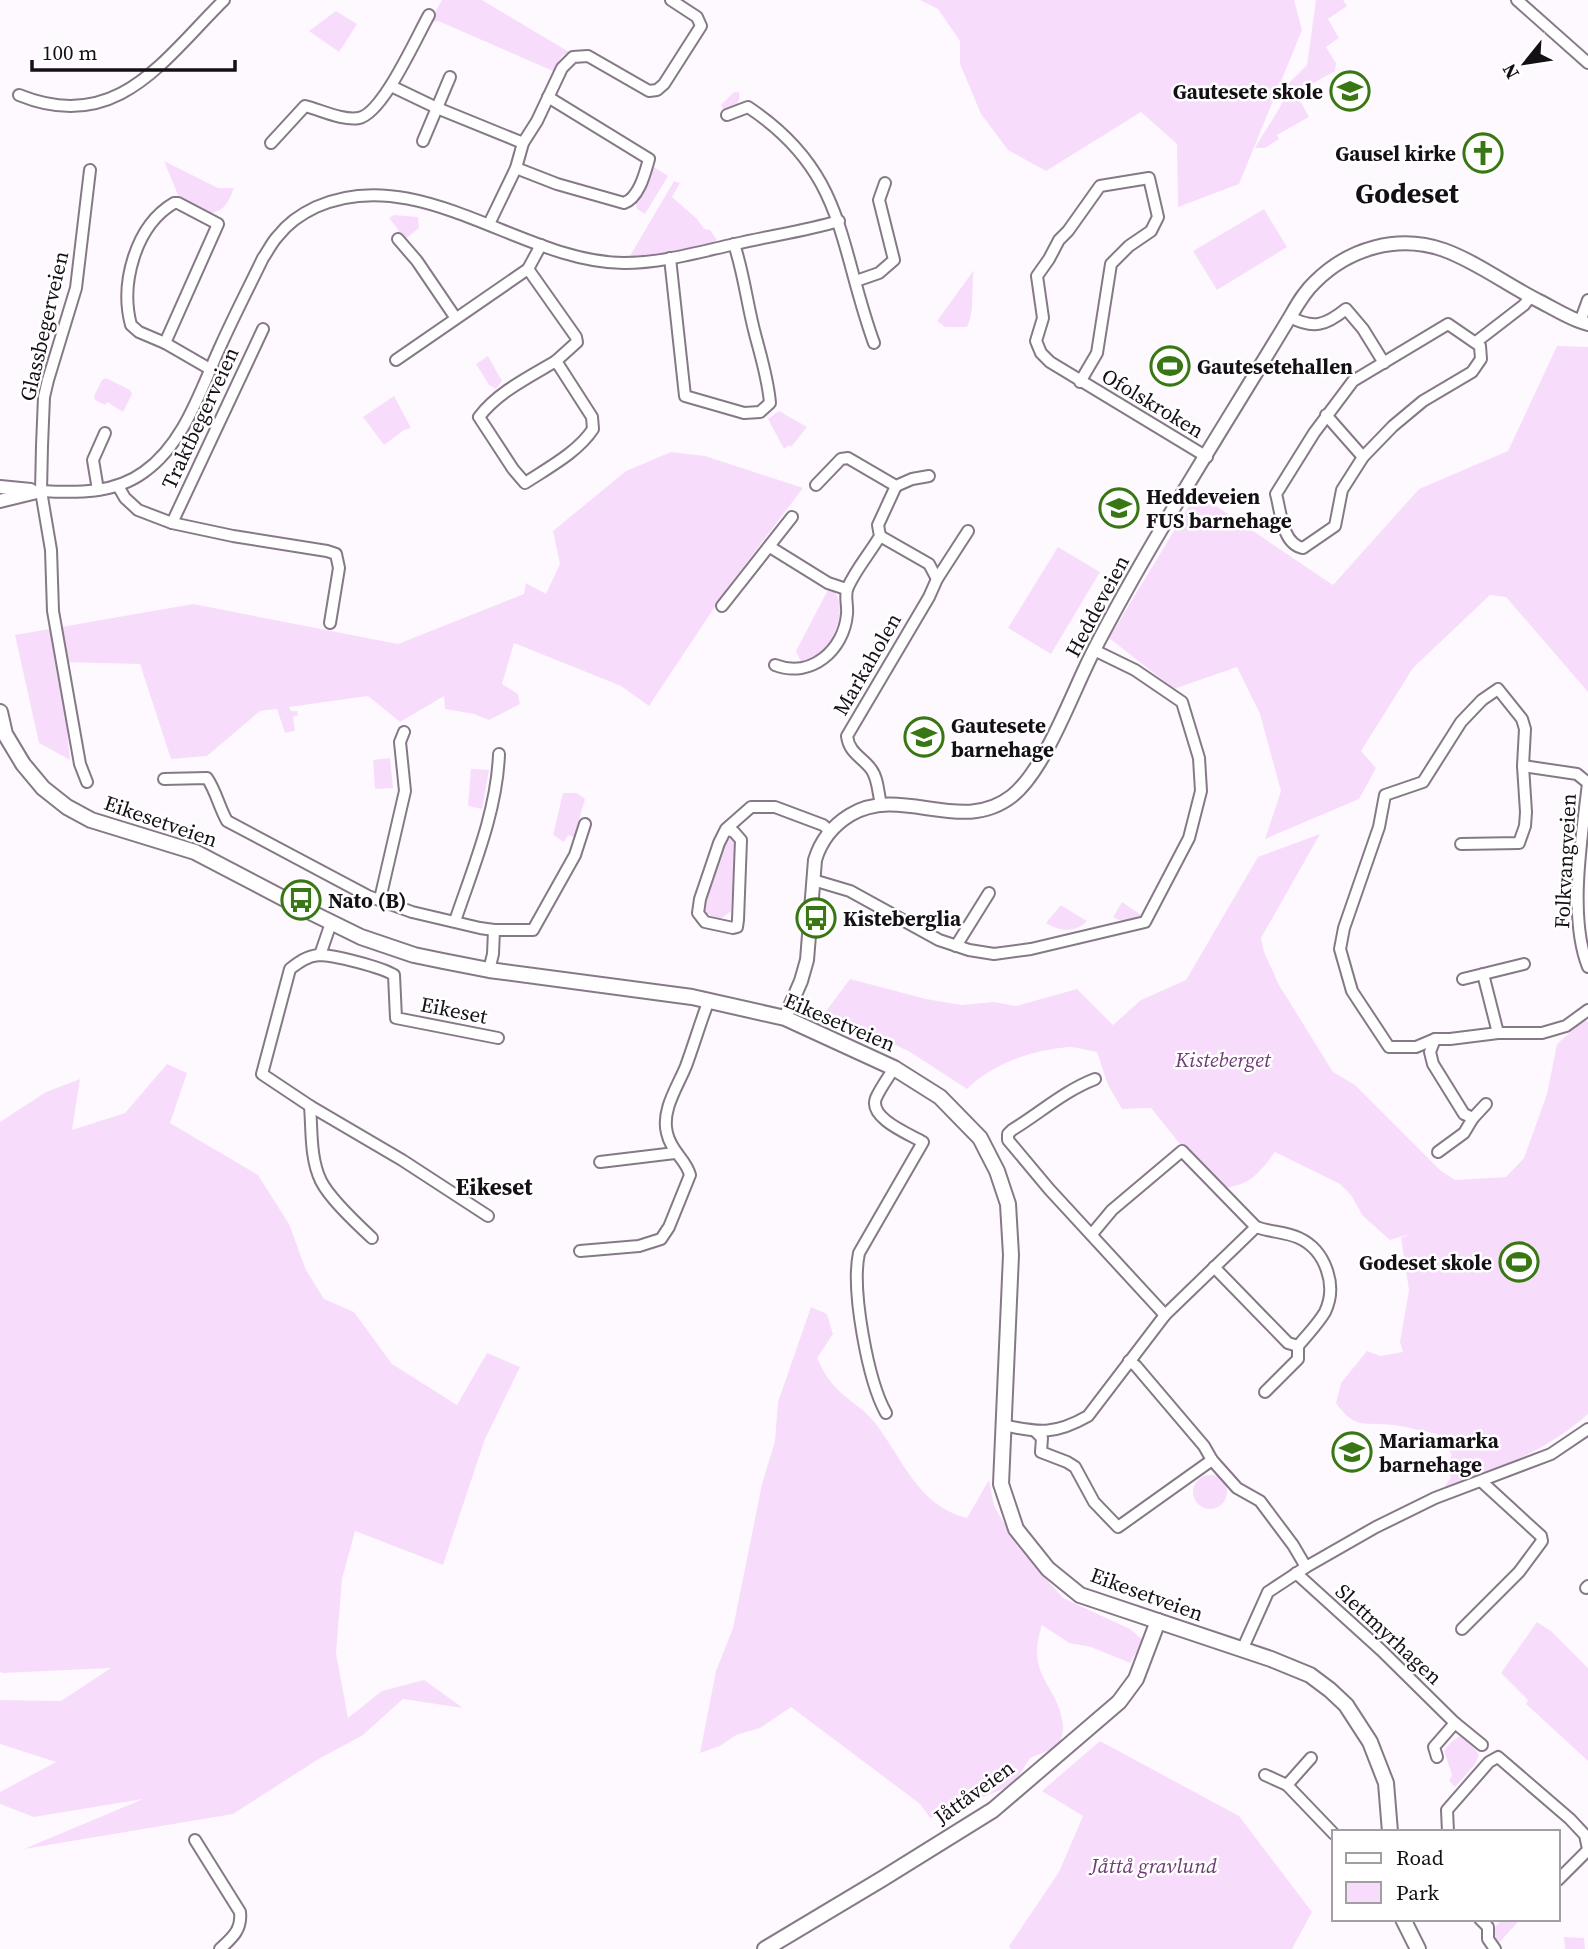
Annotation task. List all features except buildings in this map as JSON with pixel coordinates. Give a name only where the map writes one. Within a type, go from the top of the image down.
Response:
[{"type":"main road","name":"Eikesetveien","points":[[0,712],[5,734],[23,764],[43,788],[67,807],[91,820],[195,852],[362,937],[414,955],[489,970],[550,976],[707,1000],[785,1018],[894,1068],[940,1097],[967,1122],[990,1154],[1003,1189],[1010,1222],[1011,1255],[1001,1484],[1016,1529],[1048,1569],[1080,1595],[1310,1675],[1346,1706],[1370,1742],[1386,1783],[1390,1830]]},
{"type":"main road","name":"Jåttåveien","points":[[765,1949],[993,1810],[1119,1702],[1136,1679],[1158,1621]]},
{"type":"main road","points":[[1404,1921],[1418,1949]]},
{"type":"street","points":[[489,224],[516,168],[523,143],[566,62],[582,55],[588,56],[649,91],[657,90],[664,84],[701,26],[697,17],[671,0]]},
{"type":"street","points":[[1517,0],[1588,63]]},
{"type":"street","points":[[19,94],[46,104],[85,104],[99,102],[132,89],[153,74],[223,1]]},
{"type":"street","points":[[271,143],[305,106],[360,118],[376,107],[391,86],[429,15]]},
{"type":"street","points":[[423,141],[450,77]]},
{"type":"street","points":[[391,86],[523,143]]},
{"type":"street","points":[[516,168],[557,184],[624,204],[630,201],[640,185],[649,159],[548,97]]},
{"type":"street","points":[[727,115],[748,107],[780,130],[821,181],[839,221],[874,343]]},
{"type":"street","name":"Glassbegerveien","points":[[88,782],[80,764],[52,611],[51,550],[41,491],[44,397],[76,288],[90,170]]},
{"type":"street","name":"Ofolskroken","points":[[1080,382],[1097,353],[1111,264],[1129,246],[1151,231],[1158,217],[1149,178],[1100,186],[1059,240],[1037,276],[1043,318],[1038,332],[1038,348],[1050,362],[1080,382],[1207,457]]},
{"type":"street","points":[[856,281],[879,273],[894,260],[879,200],[886,183]]},
{"type":"street","points":[[0,487],[70,493],[118,486],[143,473],[174,442],[263,258],[278,235],[308,211],[343,198],[385,197],[412,200],[489,224],[541,244],[592,259],[624,263],[670,258],[839,221]]},
{"type":"street","points":[[164,343],[218,224],[178,203],[163,209],[140,242],[131,266],[127,290],[131,325],[139,332],[210,369]]},
{"type":"street","points":[[397,239],[417,261],[456,317]]},
{"type":"street","name":"Heddeveien","points":[[785,1018],[807,960],[813,867],[819,847],[830,831],[840,821],[859,810],[881,804],[970,813],[992,808],[1013,796],[1040,763],[1094,650],[1136,573],[1290,317],[1314,283],[1335,264],[1360,251],[1390,243],[1442,250],[1584,323],[1588,300]]},
{"type":"street","points":[[396,360],[528,269],[541,244]]},
{"type":"street","points":[[670,258],[685,396],[744,413],[760,412],[771,403],[769,390],[734,244]]},
{"type":"street","points":[[528,269],[577,342],[556,361],[486,408],[479,417],[525,483],[560,460],[588,437],[593,429],[592,417],[556,361]]},
{"type":"street","points":[[1476,342],[1530,297]]},
{"type":"street","points":[[1290,317],[1303,324],[1317,325],[1346,309],[1363,329],[1384,363]]},
{"type":"street","points":[[1448,324],[1480,346],[1481,359],[1472,372],[1423,401],[1363,457],[1342,490],[1335,526],[1303,548],[1295,545],[1285,531],[1276,494],[1326,415],[1353,381],[1384,363],[1448,324]]},
{"type":"street","name":"Traktbegerveien","points":[[172,523],[263,329]]},
{"type":"street","points":[[1326,415],[1363,457]]},
{"type":"street","points":[[98,490],[93,460],[105,433]]},
{"type":"street","points":[[816,485],[841,459],[848,458],[895,486]]},
{"type":"street","points":[[770,547],[828,583],[846,589],[880,536],[878,525],[895,486],[929,476]]},
{"type":"street","name":"Traktbegerveien","points":[[118,486],[125,498],[138,510],[172,523],[336,554],[339,568],[330,623]]},
{"type":"street","points":[[0,501],[41,491]]},
{"type":"street","points":[[722,606],[792,517]]},
{"type":"street","name":"Markaholen","points":[[881,804],[872,770],[849,748],[846,736],[968,531]]},
{"type":"street","points":[[880,536],[929,564],[937,579]]},
{"type":"street","name":"Markaholen","points":[[775,665],[796,670],[823,661],[845,627],[848,611],[846,589]]},
{"type":"street","points":[[813,880],[850,891],[924,934],[956,946],[994,954],[1145,922],[1189,838],[1201,790],[1199,758],[1182,702],[1135,670],[1094,650]]},
{"type":"street","points":[[1461,845],[1519,843],[1525,827],[1525,729],[1522,719],[1498,689],[1482,700],[1461,722],[1423,782],[1385,795],[1379,827],[1344,928],[1340,949],[1352,991],[1389,1046],[1416,1047],[1435,1039],[1498,1033],[1542,1033],[1566,1026],[1588,1010]]},
{"type":"street","points":[[380,899],[405,791],[400,742],[404,732]]},
{"type":"street","points":[[455,921],[488,821],[499,754]]},
{"type":"street","name":"Folkvangveien","points":[[1523,766],[1577,774],[1588,783],[1580,940],[1588,967]]},
{"type":"street","points":[[164,779],[207,778],[215,790],[227,821],[355,891],[412,912],[494,930],[533,930],[575,855],[585,824]]},
{"type":"street","points":[[726,829],[734,832],[741,840],[738,920],[737,927],[733,928],[705,922],[698,913],[713,857],[726,829],[751,807],[775,807],[823,825],[830,831]]},
{"type":"street","points":[[956,946],[989,893]]},
{"type":"street","points":[[331,923],[320,955],[304,959],[289,969],[262,1074],[488,1216]]},
{"type":"street","points":[[489,970],[494,930]]},
{"type":"street","name":"Eikeset","points":[[320,955],[384,969],[394,975],[396,1018],[498,1038]]},
{"type":"street","points":[[1463,979],[1524,964]]},
{"type":"street","points":[[1483,974],[1498,1033]]},
{"type":"street","points":[[580,1251],[639,1246],[661,1239],[669,1227],[689,1182],[689,1170],[675,1153],[667,1137],[666,1115],[707,1000]]},
{"type":"street","points":[[1435,1039],[1430,1052],[1433,1064],[1464,1114],[1472,1118]]},
{"type":"street","points":[[886,1413],[879,1401],[865,1343],[857,1265],[859,1253],[923,1142],[882,1118],[876,1108],[875,1101],[894,1068]]},
{"type":"street","points":[[1095,1079],[1074,1087],[1008,1134],[1011,1144],[1165,1315]]},
{"type":"street","points":[[1438,1152],[1465,1133],[1472,1118],[1486,1104]]},
{"type":"street","points":[[310,1106],[314,1160],[321,1182],[372,1238]]},
{"type":"street","points":[[1092,1234],[1112,1210],[1182,1151],[1256,1227],[1300,1238],[1317,1252],[1327,1266],[1330,1285],[1327,1307],[1324,1315],[1298,1346],[1298,1359],[1265,1392]]},
{"type":"street","points":[[600,1162],[675,1153]]},
{"type":"street","points":[[1003,1425],[1037,1432],[1072,1425],[1088,1416],[1165,1315],[1256,1227]]},
{"type":"street","points":[[1214,1267],[1288,1343],[1298,1346]]},
{"type":"street","name":"Slettmyrhagen","points":[[1129,1361],[1237,1488],[1260,1502],[1293,1545],[1301,1570],[1455,1723],[1482,1745]]},
{"type":"street","points":[[1242,1650],[1268,1592],[1301,1570],[1376,1527],[1435,1498],[1551,1454],[1588,1429]]},
{"type":"street","points":[[1037,1432],[1042,1438],[1041,1452],[1075,1467],[1094,1502],[1118,1527],[1212,1460]]},
{"type":"street","points":[[1462,1629],[1523,1574],[1542,1538],[1481,1481]]},
{"type":"street","points":[[1437,1757],[1434,1747],[1455,1723]]},
{"type":"street","points":[[1448,1830],[1447,1810],[1489,1762],[1498,1757],[1570,1819],[1584,1835],[1588,1849],[1560,1878]]},
{"type":"street","points":[[1287,1784],[1311,1758]]},
{"type":"street","points":[[1265,1775],[1287,1784],[1332,1832]]},
{"type":"street","points":[[195,1840],[240,1912],[239,1930],[220,1949]]},
{"type":"street","points":[[1488,1922],[1486,1944],[1495,1949]]},
{"type":"green space","points":[[442,0],[482,0],[569,52],[562,56],[553,71],[438,21],[429,23]]},
{"type":"green space","points":[[920,0],[1294,0],[1302,30],[1239,184],[1178,207],[1177,144],[1141,112],[1046,171],[1008,150],[981,114],[960,64],[960,41],[938,9]]},
{"type":"green space","points":[[1316,0],[1343,0],[1347,6],[1328,19],[1339,38],[1326,47],[1336,63],[1335,71],[1296,93],[1309,117],[1277,135],[1279,139],[1265,148],[1255,148],[1280,107],[1288,84],[1307,65]]},
{"type":"green space","points":[[336,11],[357,24],[339,52],[309,31]]},
{"type":"green space","points":[[734,92],[739,92],[738,102],[725,112],[721,105]]},
{"type":"green space","points":[[164,161],[218,188],[234,188],[226,204],[221,210],[212,213],[180,200]]},
{"type":"green space","points":[[654,167],[668,176],[645,214],[637,209],[636,203],[650,170]]},
{"type":"green space","points":[[674,181],[680,183],[672,197],[697,219],[704,229],[710,230],[717,240],[655,255],[630,256]]},
{"type":"green space","points":[[1264,209],[1287,247],[1217,290],[1193,251]]},
{"type":"green space","points":[[394,215],[418,217],[419,228],[403,241],[389,218]]},
{"type":"green space","points":[[974,270],[971,315],[967,327],[945,327],[937,321]]},
{"type":"green space","points":[[1557,346],[1588,347],[1588,692],[1506,597],[1490,595],[1413,668],[1361,751],[1376,768],[1359,799],[1265,839],[1281,791],[1260,714],[1237,667],[1174,689],[1109,638],[1197,493],[1333,585],[1419,489],[1508,451]]},
{"type":"green space","points":[[488,356],[502,381],[496,389],[489,385],[476,364]]},
{"type":"green space","points":[[106,378],[130,390],[132,394],[123,412],[107,402],[105,405],[95,400],[94,396],[102,380]]},
{"type":"green space","points":[[394,396],[411,428],[384,445],[363,417]]},
{"type":"green space","points":[[779,411],[807,427],[791,447],[789,445],[784,449],[768,419]]},
{"type":"green space","points":[[671,452],[705,456],[803,488],[728,587],[649,706],[621,686],[514,643],[502,684],[518,694],[520,704],[489,720],[474,714],[445,709],[444,696],[400,722],[368,696],[289,707],[291,711],[297,711],[298,715],[293,717],[295,731],[285,733],[277,709],[260,711],[207,756],[171,759],[140,664],[60,662],[70,760],[39,743],[15,635],[193,604],[398,644],[524,594],[526,583],[546,594],[560,564],[553,531],[626,471]]},
{"type":"green space","points":[[1058,547],[1100,572],[1051,654],[1008,628]]},
{"type":"green space","points":[[829,588],[836,594],[839,603],[838,623],[823,650],[817,656],[801,662],[796,651]]},
{"type":"green space","points":[[390,758],[393,788],[375,789],[373,760]]},
{"type":"green space","points":[[471,769],[489,770],[482,809],[468,806]]},
{"type":"green space","points":[[563,793],[577,793],[585,799],[574,837],[568,835],[564,842],[553,835]]},
{"type":"green space","name":"Kisteberget","points":[[1320,834],[1261,938],[1264,952],[1279,985],[1333,1072],[1355,1085],[1441,1171],[1455,1180],[1506,1177],[1524,1158],[1547,1094],[1557,1044],[1585,1019],[1588,1022],[1588,1414],[1538,1449],[1444,1488],[1451,1477],[1446,1466],[1452,1455],[1437,1434],[1393,1425],[1361,1423],[1349,1417],[1336,1403],[1341,1383],[1367,1351],[1380,1356],[1403,1352],[1400,1342],[1409,1290],[1401,1238],[1410,1234],[1390,1240],[1363,1216],[1351,1195],[1340,1184],[1275,1152],[1251,1179],[1216,1189],[1151,1108],[1122,1109],[1108,1085],[1097,1052],[1069,1047],[1042,1051],[1001,1065],[967,1089],[910,1052],[826,1011],[850,979],[926,999],[961,1005],[994,1002],[1016,1006],[1077,989],[1113,1025],[1141,1000],[1186,980],[1258,857]]},
{"type":"green space","points":[[731,838],[735,841],[731,911],[722,918],[715,919],[703,911],[725,839]]},
{"type":"green space","points":[[1122,902],[1141,915],[1127,920],[1113,917]]},
{"type":"green space","points":[[1060,906],[1087,921],[1078,928],[1067,930],[1046,923]]},
{"type":"green space","points":[[167,1064],[187,1073],[170,1123],[258,1175],[289,1224],[306,1270],[324,1299],[354,1312],[392,1364],[457,1405],[487,1353],[520,1367],[485,1439],[443,1565],[355,1531],[342,1579],[336,1653],[348,1718],[382,1691],[424,1680],[463,1708],[403,1699],[363,1735],[317,1760],[233,1814],[24,1849],[143,1799],[34,1817],[0,1804],[0,1792],[56,1762],[0,1744],[0,1700],[61,1701],[111,1668],[0,1671],[0,1122],[46,1092],[80,1079],[72,1130],[125,1113]]},
{"type":"green space","points":[[811,1307],[827,1314],[833,1334],[817,1358],[825,1373],[836,1388],[875,1423],[924,1492],[950,1512],[967,1518],[989,1480],[994,1506],[1018,1547],[1063,1598],[1130,1629],[1143,1640],[1130,1663],[1091,1647],[1069,1643],[1042,1625],[1037,1656],[1044,1678],[1060,1710],[1063,1727],[1059,1746],[1030,1758],[1013,1785],[930,1818],[920,1804],[791,1707],[760,1728],[736,1735],[720,1746],[700,1753],[716,1671],[733,1628],[762,1484],[775,1441],[778,1402]]},
{"type":"green space","points":[[1210,1475],[1222,1480],[1227,1492],[1222,1504],[1210,1509],[1198,1504],[1193,1492],[1198,1480]]},
{"type":"green space","points":[[1537,1622],[1551,1631],[1588,1668],[1588,1761],[1526,1704],[1528,1700],[1501,1673]]},
{"type":"green space","points":[[1460,1736],[1470,1742],[1479,1755],[1475,1764],[1455,1787],[1449,1781],[1452,1775],[1444,1751]]},
{"type":"green space","name":"Jåttå gravlund","points":[[1100,1741],[1239,1816],[1312,1912],[1292,1949],[1011,1949],[1009,1946],[1059,1872],[1083,1816],[1042,1791]]},
{"type":"green space","points":[[1500,1922],[1517,1923],[1498,1944],[1495,1928]]},
{"type":"green space","points":[[1564,1937],[1584,1938],[1585,1949],[1565,1949]]},
{"type":"place","name":"Gautesete skole","points":[[1350,91]]},
{"type":"place","name":"Gausel kirke","points":[[1483,153]]},
{"type":"place","name":"Gautesetehallen","points":[[1170,366]]},
{"type":"place","name":"Heddeveien FUS barnehage","points":[[1119,508]]},
{"type":"place","name":"Gautesete barnehage","points":[[924,737]]},
{"type":"place","name":"Nato (B)","points":[[301,900]]},
{"type":"place","name":"Kisteberglia","points":[[816,918]]},
{"type":"place","name":"Godeset skole","points":[[1519,1262]]},
{"type":"place","name":"Mariamarka barnehage","points":[[1352,1452]]},
{"type":"district","name":"Godeset","points":[[1407,193]]},
{"type":"district","name":"Eikeset","points":[[494,1187]]}]
